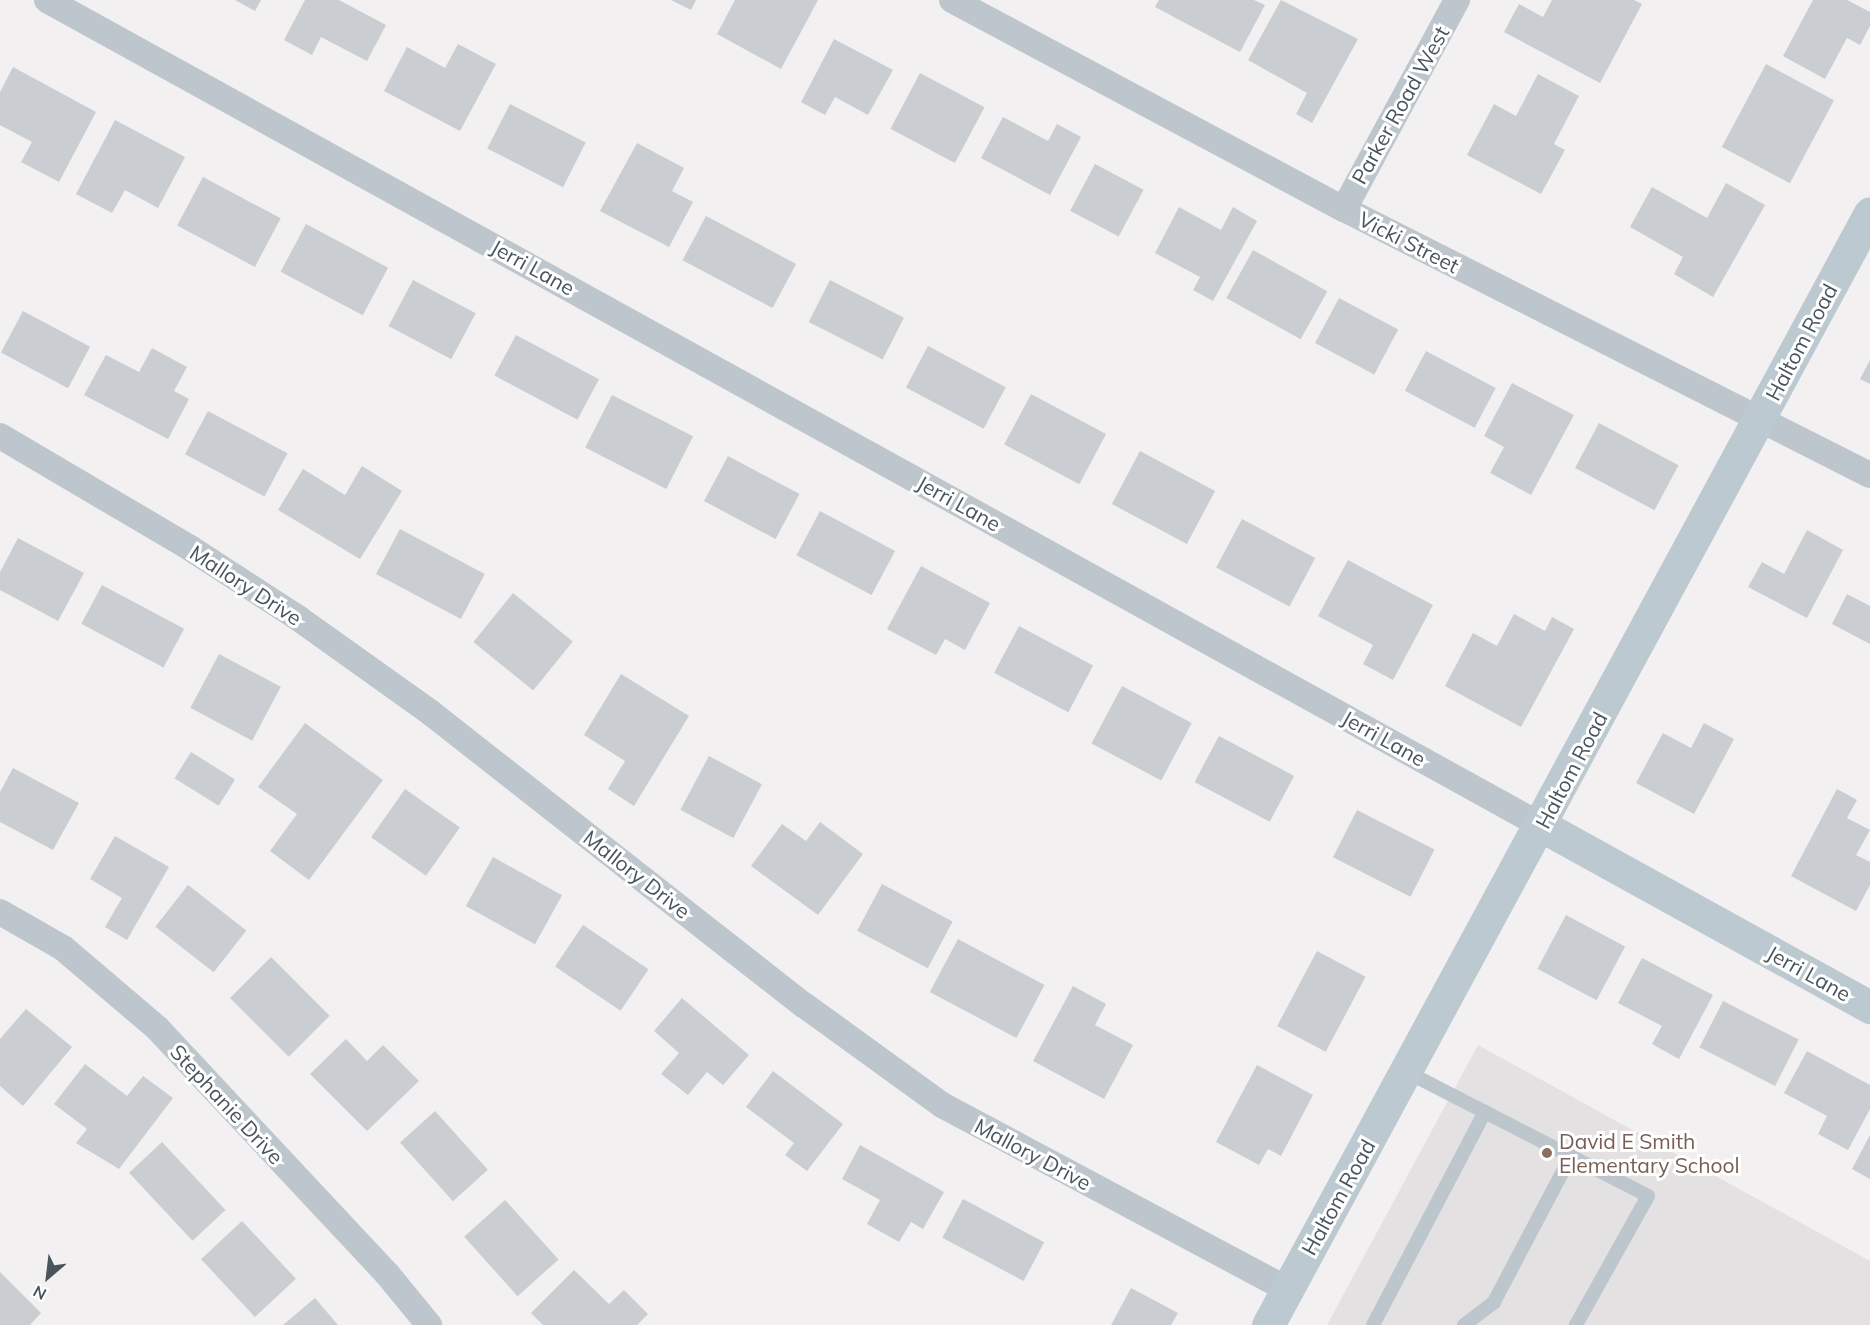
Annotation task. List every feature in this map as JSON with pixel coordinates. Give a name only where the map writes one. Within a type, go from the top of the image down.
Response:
[{"type":"main road","name":"Haltom Road","points":[[1268,1325],[1542,826],[1870,213]]},
{"type":"main road","name":"Jerri Lane","points":[[1542,826],[1870,1007]]},
{"type":"street","name":"Jerri Lane","points":[[47,0],[1542,826]]},
{"type":"street","name":"Parker Road West","points":[[1344,209],[1457,0]]},
{"type":"street","name":"Vicki Street","points":[[955,1],[1344,209],[1870,475]]},
{"type":"street","name":"Mallory Drive","points":[[0,436],[190,548],[355,659],[942,1105],[1287,1289]]},
{"type":"street","name":"Stephanie Drive","points":[[0,912],[63,948],[157,1029],[388,1275],[429,1325]]},
{"type":"lane","points":[[1407,1072],[1648,1196],[1576,1325]]},
{"type":"lane","points":[[1373,1325],[1485,1112]]},
{"type":"lane","points":[[1464,1325],[1494,1302],[1571,1156]]},
{"type":"shaded area","name":"David E Smith Elementary School","points":[[1478,1045],[1870,1261],[1870,1325],[1327,1325]]},
{"type":"building","points":[[235,0],[261,0],[255,11]]},
{"type":"building","points":[[305,0],[339,0],[386,25],[367,61],[321,37],[312,55],[284,40]]},
{"type":"building","points":[[671,0],[696,0],[691,10]]},
{"type":"building","points":[[735,0],[818,0],[781,69],[717,34]]},
{"type":"building","points":[[1159,0],[1254,0],[1265,5],[1240,52],[1155,7]]},
{"type":"building","points":[[1281,0],[1358,39],[1312,123],[1296,114],[1307,93],[1248,60]]},
{"type":"building","points":[[1552,0],[1634,0],[1642,4],[1600,83],[1504,32],[1519,4],[1543,17]]},
{"type":"building","points":[[1813,0],[1847,0],[1870,12],[1870,26],[1860,45],[1847,38],[1825,79],[1783,56]]},
{"type":"building","points":[[834,39],[893,70],[868,115],[835,97],[825,115],[801,102]]},
{"type":"building","points":[[458,44],[496,64],[460,131],[384,91],[407,47],[445,68]]},
{"type":"building","points":[[1766,64],[1834,100],[1790,183],[1722,147]]},
{"type":"building","points":[[13,67],[96,112],[59,182],[21,162],[32,142],[0,125],[0,92]]},
{"type":"building","points":[[920,73],[984,107],[955,163],[890,129]]},
{"type":"building","points":[[1538,74],[1579,96],[1554,144],[1565,150],[1541,194],[1467,155],[1494,104],[1516,116]]},
{"type":"building","points":[[510,104],[586,143],[563,187],[487,149]]},
{"type":"building","points":[[1003,117],[1048,141],[1057,124],[1081,137],[1050,195],[981,158]]},
{"type":"building","points":[[115,120],[185,157],[158,208],[125,190],[112,213],[76,194]]},
{"type":"building","points":[[637,143],[684,168],[672,191],[693,202],[669,247],[600,211]]},
{"type":"building","points":[[1095,164],[1144,190],[1119,237],[1070,211]]},
{"type":"building","points":[[203,177],[281,218],[255,267],[177,226]]},
{"type":"building","points":[[1726,183],[1765,205],[1713,297],[1674,274],[1683,257],[1630,227],[1652,187],[1707,218]]},
{"type":"building","points":[[1179,207],[1221,230],[1233,207],[1257,221],[1213,301],[1193,290],[1200,277],[1155,253]]},
{"type":"building","points":[[706,216],[796,264],[773,308],[683,260]]},
{"type":"building","points":[[306,224],[388,268],[363,315],[281,272]]},
{"type":"building","points":[[1253,250],[1327,291],[1301,339],[1226,298]]},
{"type":"building","points":[[413,280],[476,313],[451,359],[389,326]]},
{"type":"building","points":[[830,280],[904,318],[883,360],[809,322]]},
{"type":"building","points":[[1339,298],[1398,329],[1374,374],[1315,343]]},
{"type":"building","points":[[23,311],[90,347],[68,388],[1,352]]},
{"type":"building","points":[[516,335],[599,379],[577,420],[494,376]]},
{"type":"building","points":[[928,346],[1006,387],[984,429],[906,387]]},
{"type":"building","points":[[152,348],[187,367],[174,391],[189,399],[168,439],[84,395],[106,355],[139,372]]},
{"type":"building","points":[[1426,351],[1496,388],[1475,428],[1405,391]]},
{"type":"building","points":[[1870,360],[1870,384],[1860,379]]},
{"type":"building","points":[[1512,383],[1574,415],[1531,495],[1490,473],[1504,447],[1484,436]]},
{"type":"building","points":[[1031,394],[1106,434],[1079,484],[1004,444]]},
{"type":"building","points":[[612,395],[693,436],[666,489],[585,448]]},
{"type":"building","points":[[208,411],[287,453],[264,497],[185,454]]},
{"type":"building","points":[[1599,423],[1678,465],[1655,510],[1575,468]]},
{"type":"building","points":[[1140,451],[1215,491],[1187,544],[1112,504]]},
{"type":"building","points":[[728,456],[800,494],[776,539],[704,501]]},
{"type":"building","points":[[362,466],[402,491],[360,559],[278,510],[303,469],[345,495]]},
{"type":"building","points":[[820,511],[895,551],[872,595],[797,555]]},
{"type":"building","points":[[1242,519],[1315,558],[1289,607],[1216,568]]},
{"type":"building","points":[[400,529],[485,574],[461,619],[376,574]]},
{"type":"building","points":[[1807,530],[1843,550],[1807,618],[1748,587],[1762,562],[1784,574]]},
{"type":"building","points":[[18,538],[84,573],[58,621],[0,590],[0,572]]},
{"type":"building","points":[[1348,560],[1433,605],[1393,680],[1363,664],[1373,645],[1318,616]]},
{"type":"building","points":[[921,566],[990,603],[965,650],[945,639],[936,655],[887,629]]},
{"type":"building","points":[[102,585],[184,629],[163,668],[81,624]]},
{"type":"building","points":[[513,593],[573,641],[533,690],[473,642]]},
{"type":"building","points":[[1847,594],[1870,606],[1870,644],[1832,624]]},
{"type":"building","points":[[1514,614],[1545,631],[1552,617],[1574,629],[1521,727],[1445,686],[1473,633],[1497,646]]},
{"type":"building","points":[[1019,626],[1093,665],[1068,712],[994,673]]},
{"type":"building","points":[[219,654],[281,687],[252,741],[190,708]]},
{"type":"building","points":[[621,674],[689,716],[634,806],[608,789],[625,761],[584,735]]},
{"type":"building","points":[[1122,686],[1192,723],[1161,780],[1091,743]]},
{"type":"building","points":[[305,723],[383,780],[309,880],[270,851],[297,814],[258,787]]},
{"type":"building","points":[[1704,723],[1734,739],[1694,814],[1636,783],[1663,733],[1691,748]]},
{"type":"building","points":[[1219,736],[1294,776],[1270,822],[1195,782]]},
{"type":"building","points":[[191,752],[235,780],[219,806],[175,778]]},
{"type":"building","points":[[709,756],[762,784],[733,838],[680,810]]},
{"type":"building","points":[[13,768],[79,803],[53,850],[0,822],[0,792]]},
{"type":"building","points":[[405,789],[460,827],[426,876],[371,837]]},
{"type":"building","points":[[1837,789],[1857,800],[1847,818],[1870,830],[1856,855],[1870,862],[1870,885],[1856,911],[1791,876]]},
{"type":"building","points":[[1357,810],[1435,849],[1410,897],[1333,857]]},
{"type":"building","points":[[820,822],[863,854],[818,915],[751,866],[782,824],[806,841]]},
{"type":"building","points":[[115,836],[169,867],[127,940],[105,927],[122,898],[90,879]]},
{"type":"building","points":[[493,857],[562,895],[535,944],[466,906]]},
{"type":"building","points":[[882,884],[953,922],[928,968],[857,931]]},
{"type":"building","points":[[188,885],[246,931],[214,972],[155,927]]},
{"type":"building","points":[[1566,915],[1625,946],[1597,1000],[1537,969]]},
{"type":"building","points":[[583,925],[648,969],[621,1011],[555,966]]},
{"type":"building","points":[[958,939],[1045,985],[1016,1038],[930,992]]},
{"type":"building","points":[[1317,951],[1366,977],[1326,1052],[1277,1026]]},
{"type":"building","points":[[271,957],[330,1016],[289,1057],[230,998]]},
{"type":"building","points":[[1642,958],[1713,995],[1679,1059],[1652,1044],[1662,1026],[1618,1003]]},
{"type":"building","points":[[1073,986],[1106,1004],[1095,1025],[1133,1045],[1104,1099],[1033,1061]]},
{"type":"building","points":[[682,998],[749,1055],[723,1085],[707,1072],[688,1095],[661,1074],[679,1053],[654,1031]]},
{"type":"building","points":[[1723,1001],[1799,1040],[1775,1086],[1699,1047]]},
{"type":"building","points":[[26,1009],[72,1047],[23,1106],[0,1086],[0,1039]]},
{"type":"building","points":[[346,1039],[367,1061],[383,1045],[419,1081],[367,1131],[310,1074]]},
{"type":"building","points":[[1807,1051],[1870,1085],[1870,1109],[1848,1150],[1818,1134],[1827,1116],[1784,1093]]},
{"type":"building","points":[[85,1064],[127,1096],[143,1076],[173,1098],[119,1169],[76,1143],[87,1129],[54,1104]]},
{"type":"building","points":[[1257,1065],[1313,1095],[1281,1156],[1268,1149],[1259,1165],[1216,1142]]},
{"type":"building","points":[[773,1071],[843,1124],[807,1171],[785,1155],[794,1143],[746,1107]]},
{"type":"building","points":[[435,1111],[488,1170],[453,1201],[400,1142]]},
{"type":"building","points":[[1870,1135],[1870,1179],[1852,1169]]},
{"type":"building","points":[[162,1142],[225,1210],[193,1241],[129,1173]]},
{"type":"building","points":[[860,1145],[944,1192],[923,1229],[911,1222],[899,1242],[867,1224],[880,1200],[842,1179]]},
{"type":"building","points":[[963,1199],[1044,1242],[1024,1281],[942,1238]]},
{"type":"building","points":[[505,1200],[559,1259],[518,1296],[464,1237]]},
{"type":"building","points":[[242,1221],[296,1279],[255,1317],[201,1259]]},
{"type":"building","points":[[574,1270],[609,1304],[624,1290],[648,1314],[637,1325],[543,1325],[531,1313]]},
{"type":"building","points":[[0,1272],[41,1313],[30,1325],[0,1325]]},
{"type":"building","points":[[1131,1288],[1178,1313],[1171,1325],[1111,1325]]},
{"type":"building","points":[[315,1298],[338,1325],[283,1325]]},
{"type":"place","name":"David E Smith Elementary School","points":[[1547,1153]]}]
